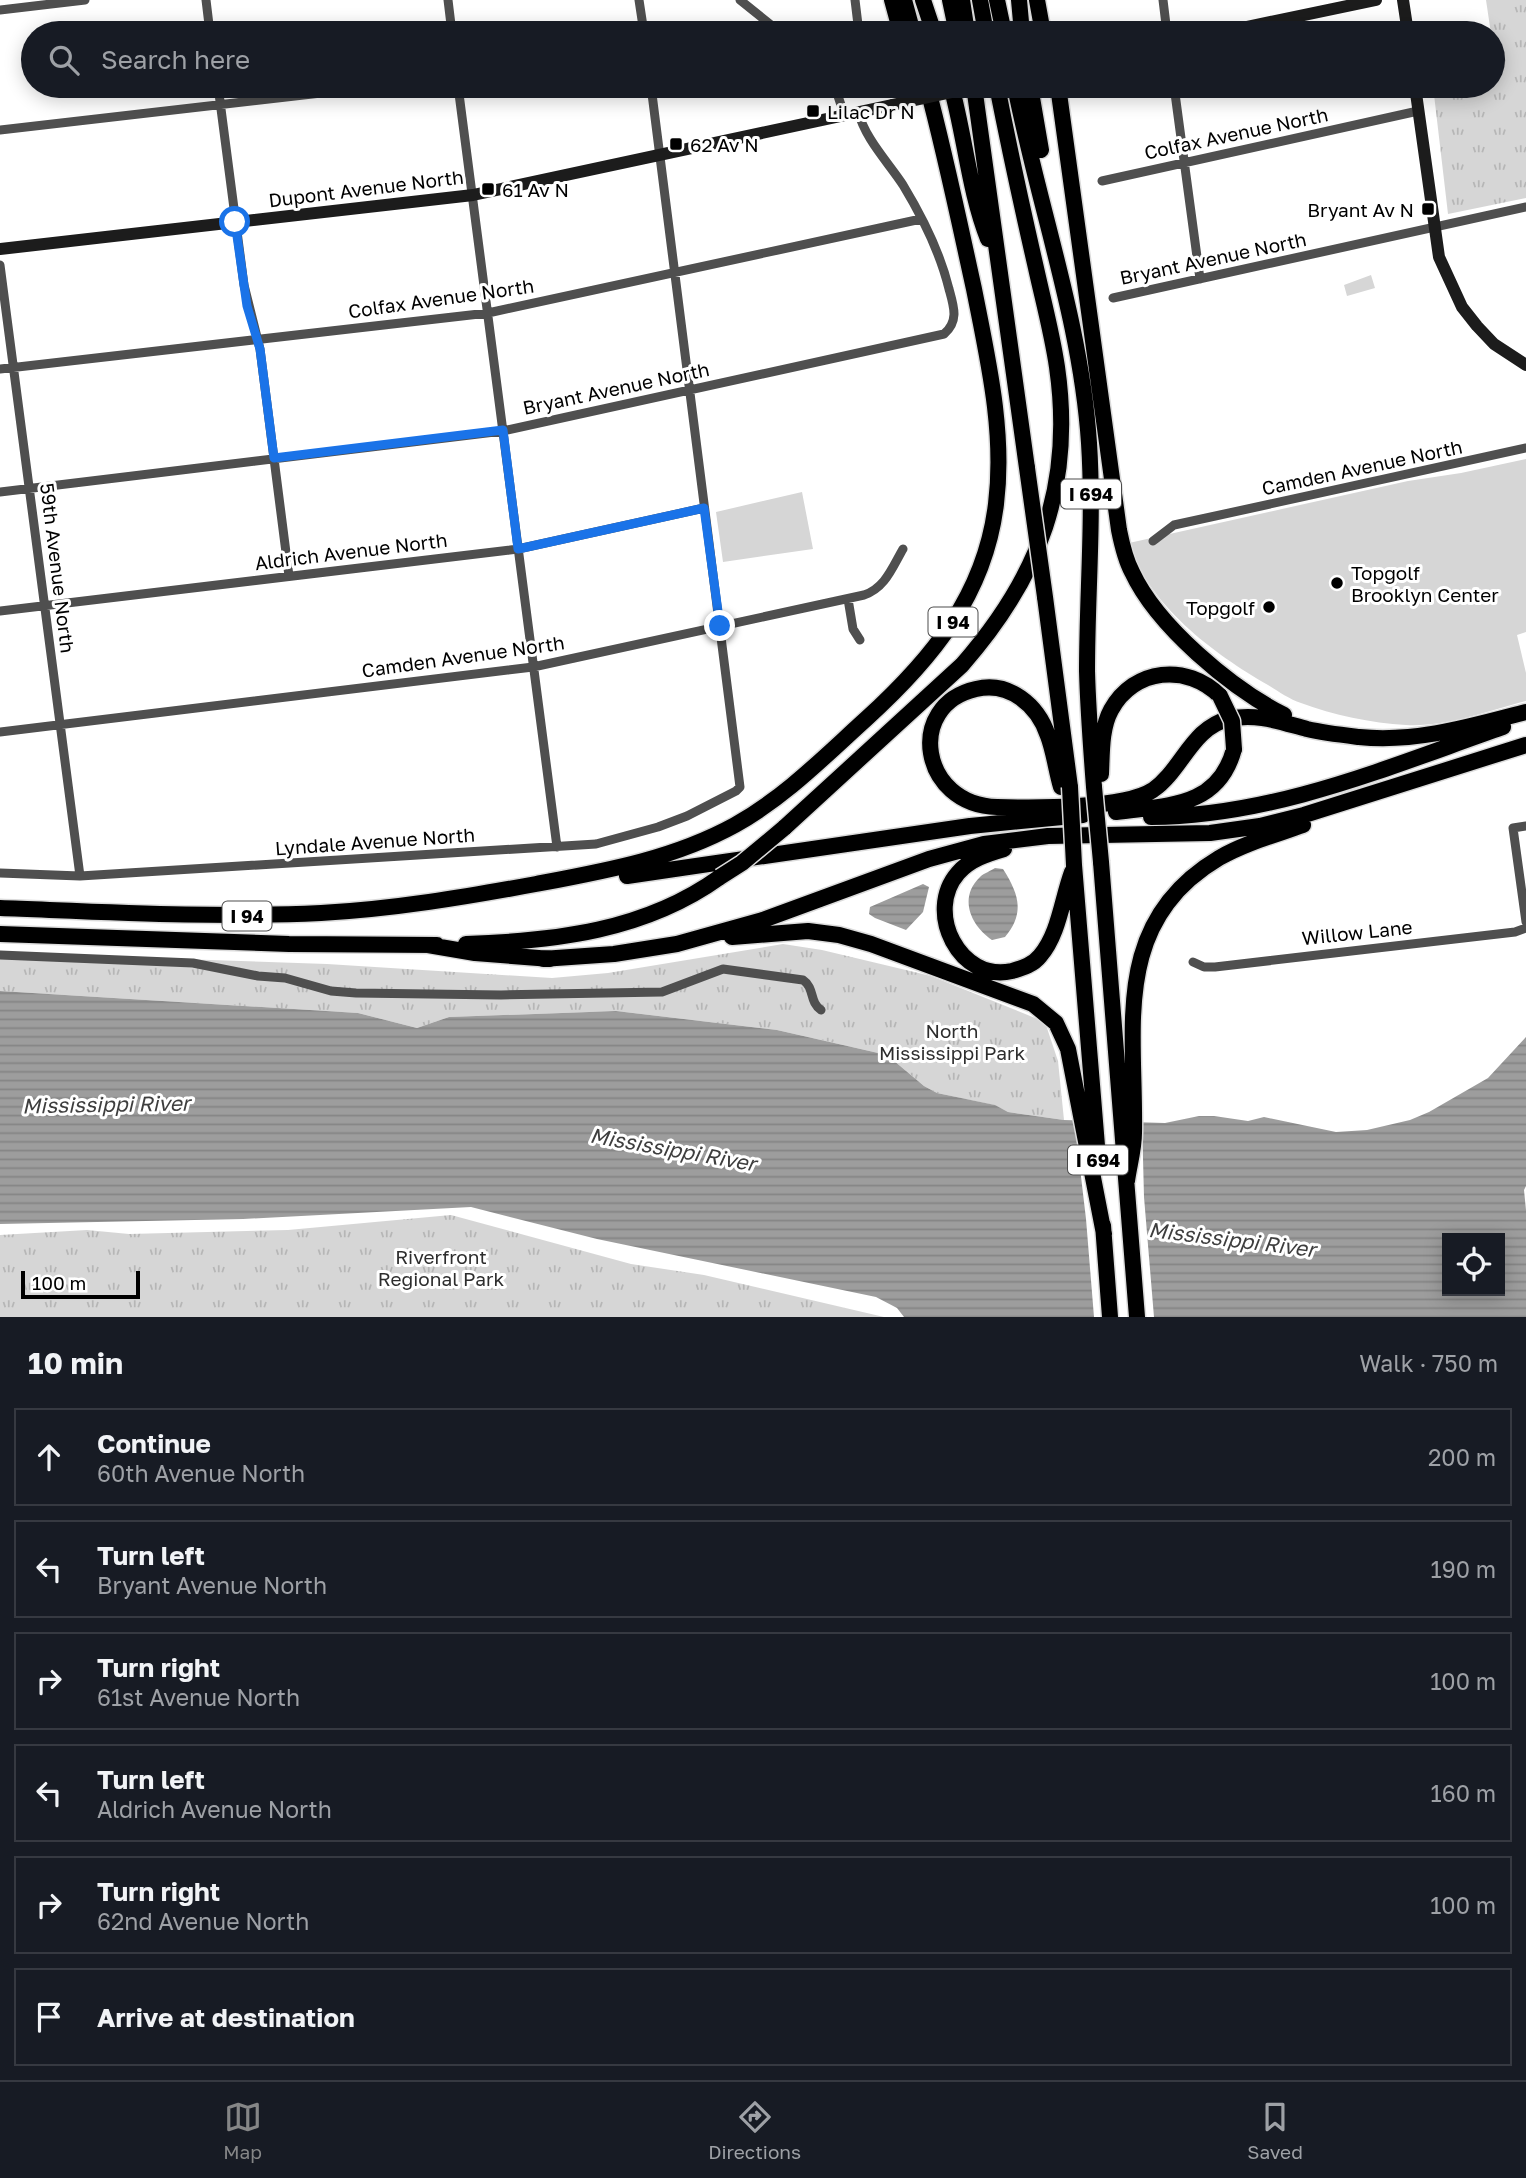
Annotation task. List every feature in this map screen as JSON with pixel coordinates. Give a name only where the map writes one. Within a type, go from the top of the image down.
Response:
[{"type":"highway","points":[[892,0],[898,21]]},
{"type":"highway","points":[[904,0],[910,21]]},
{"type":"highway","points":[[923,0],[930,21]]},
{"type":"highway","points":[[950,0],[954,21]]},
{"type":"highway","points":[[962,0],[965,21]]},
{"type":"highway","points":[[980,0],[984,21]]},
{"type":"highway","points":[[997,0],[1001,21]]},
{"type":"highway","points":[[1019,0],[1021,21]]},
{"type":"highway","points":[[1037,0],[1041,21]]},
{"type":"highway","points":[[1047,0],[1050,21]]},
{"type":"highway","points":[[919,98],[944,188],[956,207]]},
{"type":"highway","name":"I 94","points":[[0,908],[251,915],[397,907],[492,892],[639,864],[688,848],[734,825],[806,775],[904,683],[945,635],[971,589],[984,557],[996,505],[998,426],[993,394],[956,207],[929,98]]},
{"type":"highway","points":[[954,98],[979,216],[997,261]]},
{"type":"highway","points":[[970,98],[983,159]]},
{"type":"highway","name":"I 694","points":[[975,98],[1045,597],[1065,787],[1072,811],[1083,1087],[1104,1234],[1110,1317]]},
{"type":"highway","name":"I 94","points":[[0,934],[289,944],[428,945],[527,942],[586,933],[628,922],[664,908],[700,890],[758,850],[975,651],[1025,579],[1048,520],[1057,482],[1060,452],[1061,421],[1057,368],[1000,98]]},
{"type":"highway","name":"I 694","points":[[1018,98],[1081,374],[1089,442],[1091,504],[1087,672],[1101,862],[1125,1084],[1127,1181],[1137,1317]]},
{"type":"highway","points":[[1032,98],[1042,159],[1044,205]]},
{"type":"highway","points":[[1057,98],[1074,201],[1119,530],[1126,560],[1135,579],[1161,615],[1236,687],[1290,718],[1349,736]]},
{"type":"highway","points":[[492,892],[668,870],[961,827],[1170,806],[1201,795],[1223,773],[1234,749],[1232,721],[1220,696],[1198,680],[1176,674],[1152,676],[1132,686],[1119,698],[1109,715],[1097,787]]},
{"type":"highway","points":[[1065,787],[1045,729],[1036,713],[1016,695],[997,688],[972,690],[954,699],[940,712],[930,741],[930,754],[936,773],[948,789],[961,799],[989,807],[1110,804],[1133,799],[1159,785],[1203,733],[1217,723],[1231,719],[1264,717],[1319,732],[1384,738],[1420,736],[1526,712]]},
{"type":"highway","points":[[1114,812],[1141,817],[1165,817],[1213,814],[1256,807],[1345,783],[1526,719]]},
{"type":"highway","points":[[542,959],[622,953],[677,944],[763,920],[929,859],[984,844],[1048,836],[1210,833],[1260,826],[1304,815],[1526,746]]},
{"type":"highway","points":[[1125,1084],[1133,1001],[1141,955],[1159,917],[1189,880],[1209,864],[1234,850],[1459,767]]},
{"type":"highway","points":[[1074,865],[1051,939],[1032,963],[1009,971],[989,971],[973,964],[956,949],[947,929],[945,905],[951,882],[969,863],[988,854],[1021,845],[1128,835]]},
{"type":"highway","points":[[428,945],[475,953],[573,961],[624,957],[766,933],[808,931],[848,937],[1007,993],[1040,1008],[1052,1018],[1063,1035],[1083,1087]]},
{"type":"street","points":[[0,9],[85,0]]},
{"type":"street","points":[[206,0],[209,21]]},
{"type":"street","points":[[448,0],[451,21]]},
{"type":"street","points":[[639,0],[642,21]]},
{"type":"street","points":[[740,0],[766,21]]},
{"type":"street","points":[[855,0],[858,21]]},
{"type":"street","points":[[1163,0],[1166,21]]},
{"type":"street","points":[[1275,21],[1376,0]]},
{"type":"street","points":[[1403,0],[1406,21]]},
{"type":"street","points":[[219,98],[247,306],[257,340],[289,576]]},
{"type":"street","points":[[0,130],[274,98]]},
{"type":"street","points":[[460,98],[557,847]]},
{"type":"street","points":[[652,98],[720,626]]},
{"type":"street","points":[[839,98],[844,114]]},
{"type":"street","name":"Dupont Avenue North","points":[[0,249],[473,195],[924,98]]},
{"type":"street","points":[[1176,98],[1200,279]]},
{"type":"street","points":[[1416,98],[1439,257],[1462,307],[1494,344],[1526,365]]},
{"type":"street","points":[[859,111],[864,130],[904,188],[921,219]]},
{"type":"street","name":"Colfax Avenue North","points":[[1102,181],[1418,111]]},
{"type":"street","name":"Bryant Avenue North","points":[[1113,298],[1526,207]]},
{"type":"street","name":"Colfax Avenue North","points":[[0,369],[488,313],[921,219]]},
{"type":"street","name":"Bryant Avenue North","points":[[0,492],[503,430],[944,334],[954,324],[954,306],[935,244],[921,219]]},
{"type":"street","name":"59th Avenue North","points":[[0,265],[80,876]]},
{"type":"street","name":"Camden Avenue North","points":[[1153,541],[1174,525],[1526,448]]},
{"type":"street","name":"Aldrich Avenue North","points":[[0,611],[518,549],[704,508]]},
{"type":"street","name":"Camden Avenue North","points":[[0,732],[533,667],[848,599],[877,589],[887,579],[903,549]]},
{"type":"street","points":[[848,599],[853,629],[860,640]]},
{"type":"street","name":"Lyndale Avenue North","points":[[0,873],[80,876],[557,847],[596,844],[658,827],[687,816],[740,787],[720,626]]},
{"type":"street","points":[[1526,826],[1513,828],[1526,922]]},
{"type":"street","name":"Willow Lane","points":[[1193,962],[1204,967],[1215,967],[1515,932],[1526,928]]},
{"type":"street","points":[[0,956],[193,963],[356,993],[501,995],[662,992],[723,970],[803,980],[811,989],[815,1006],[821,1010]]},
{"type":"green space","points":[[1486,0],[1526,0],[1526,198],[1448,214],[1434,98],[1505,98],[1505,21],[1489,21]]},
{"type":"green space","points":[[1371,275],[1375,288],[1347,296],[1344,285]]},
{"type":"green space","name":"Topgolf Brooklyn Center","points":[[1526,459],[1526,632],[1517,635],[1526,673],[1526,701],[1452,721],[1421,725],[1379,722],[1326,711],[1288,697],[1247,673],[1185,626],[1151,587],[1138,566],[1129,543],[1408,481]]},
{"type":"green space","points":[[802,492],[813,549],[723,562],[716,512]]},
{"type":"green space","name":"North Mississippi Park","points":[[783,944],[822,950],[931,976],[1045,1022],[1058,1061],[1064,1120],[1008,1112],[994,1105],[937,1093],[924,1086],[887,1055],[777,1030],[616,1011],[449,1017],[417,1028],[358,1013],[0,991],[0,953],[327,964],[552,978],[608,973]]},
{"type":"green space","name":"Riverfront Regional Park","points":[[451,1215],[631,1264],[704,1275],[884,1317],[0,1317],[0,1235],[87,1230],[129,1234],[288,1230]]},
{"type":"water","points":[[995,868],[1003,869],[1009,878],[1018,903],[1015,920],[1005,937],[992,940],[973,919],[969,902],[973,885]]},
{"type":"water","points":[[923,884],[929,887],[923,912],[906,930],[869,914],[870,907]]},
{"type":"water","name":"Mississippi River","points":[[0,991],[358,1013],[417,1028],[449,1017],[616,1011],[777,1030],[887,1055],[924,1086],[937,1093],[995,1105],[1008,1112],[1064,1120],[1165,1123],[1199,1116],[1248,1121],[1264,1117],[1336,1132],[1367,1130],[1410,1120],[1429,1112],[1488,1078],[1526,1037],[1526,1317],[904,1317],[897,1308],[876,1297],[597,1239],[471,1207],[243,1219],[0,1224]]},
{"type":"pier","points":[[1074,1117],[1142,1119],[1144,1197],[1154,1317],[1094,1317]]},
{"type":"place","name":"Lilac Dr N","points":[[813,111]]},
{"type":"place","name":"62 Av N","points":[[676,144]]},
{"type":"place","name":"61 Av N","points":[[488,189]]},
{"type":"place","name":"Bryant Av N","points":[[1428,209]]},
{"type":"place","name":"Topgolf Brooklyn Center","points":[[1337,583]]},
{"type":"place","name":"Topgolf","points":[[1269,607]]},
{"type":"route","points":[[235,222],[247,306],[260,349],[274,458],[503,430],[518,549],[704,508],[720,626]]}]
